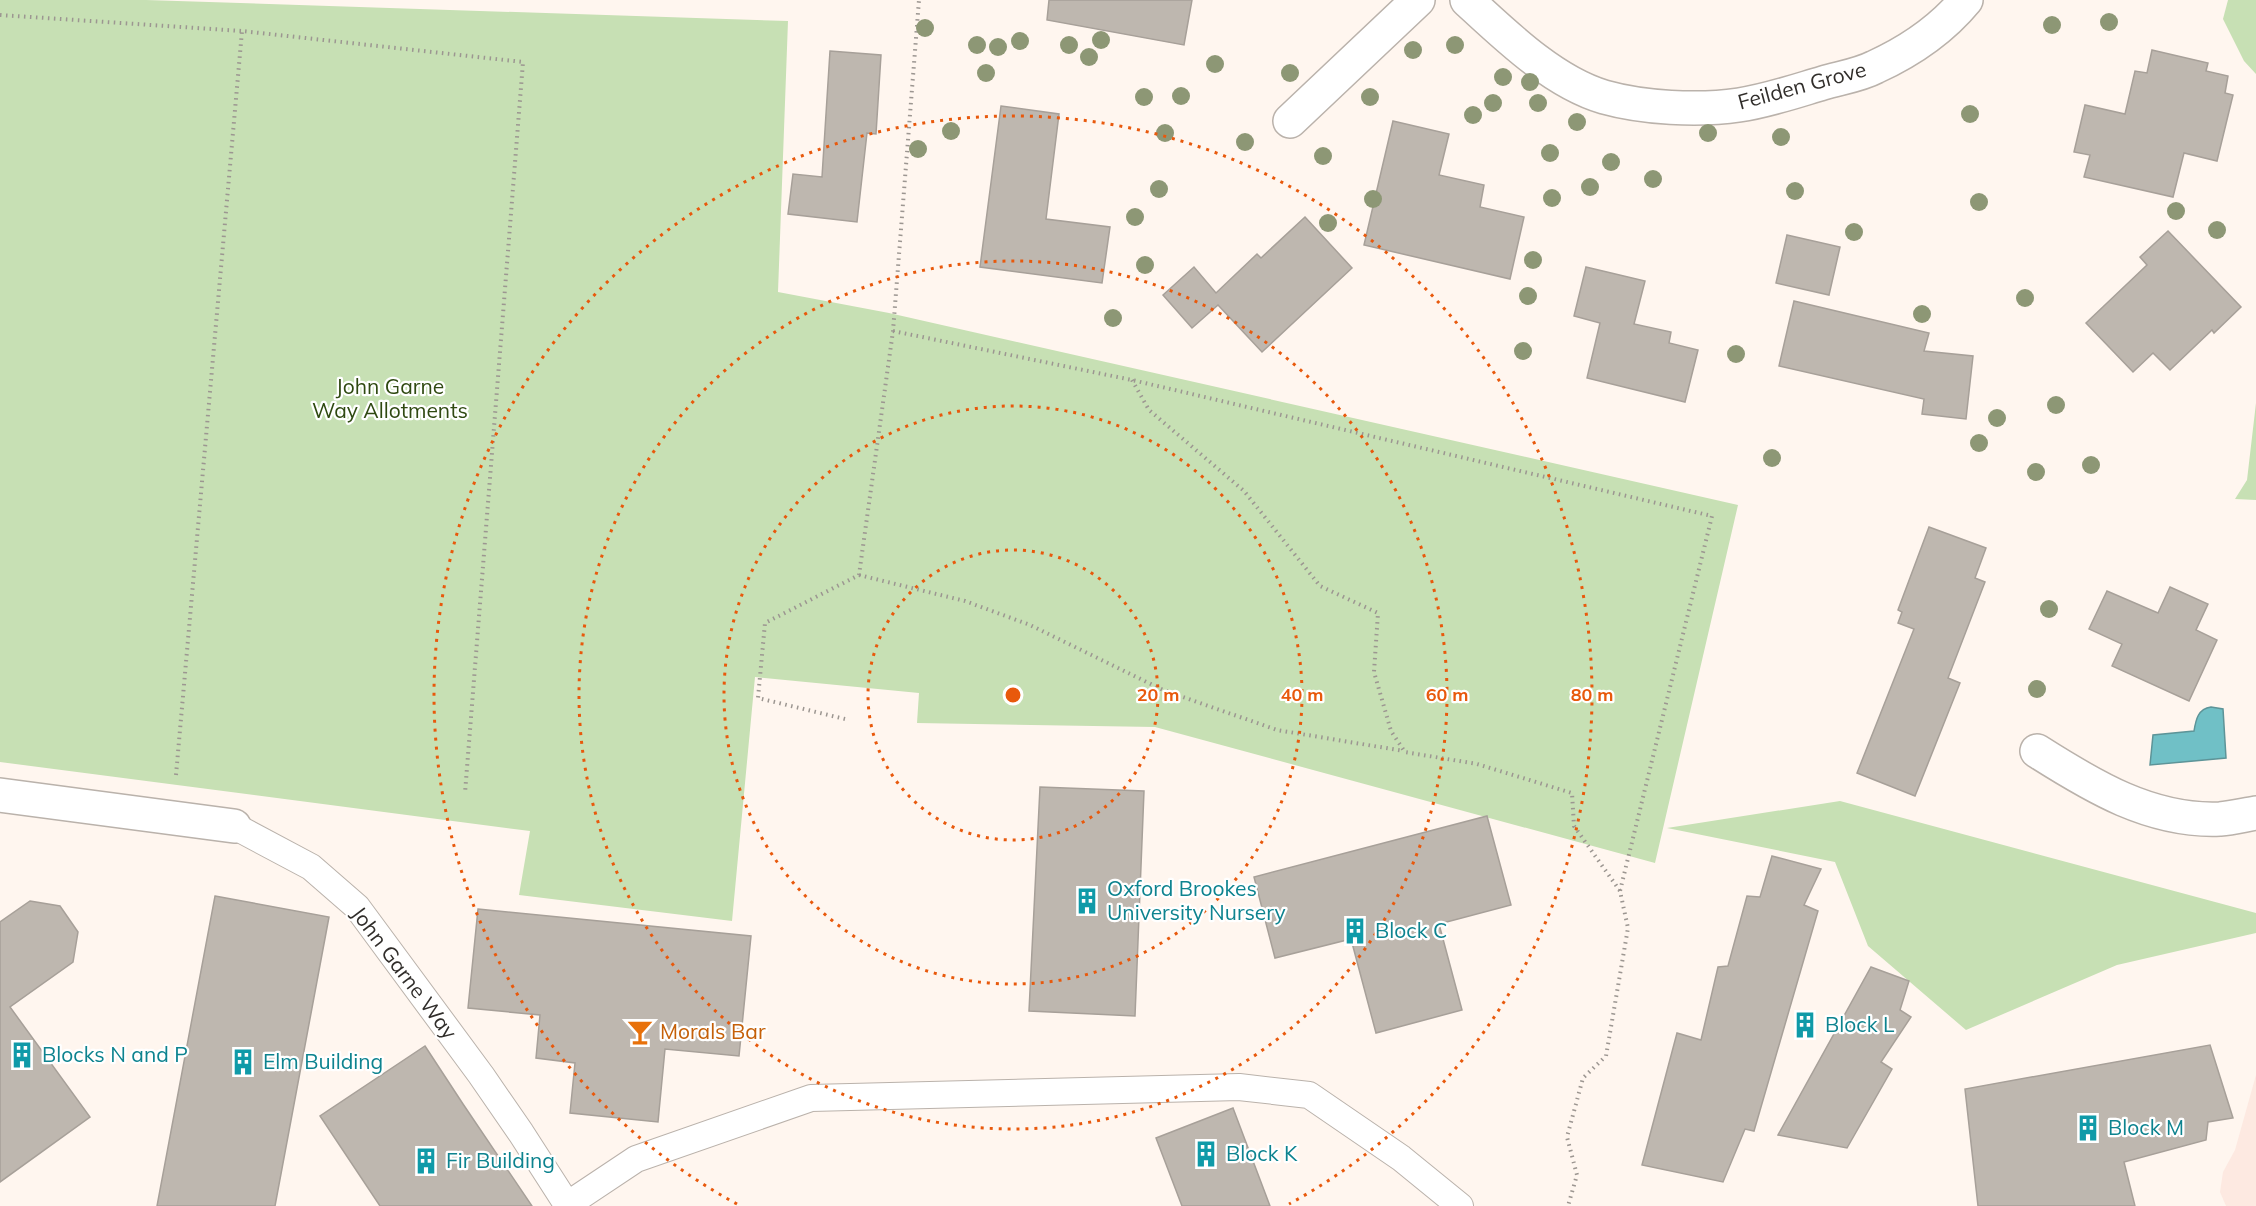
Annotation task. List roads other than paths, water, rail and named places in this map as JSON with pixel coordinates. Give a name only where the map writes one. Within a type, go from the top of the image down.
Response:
[{"type":"street","points":[[1290,121],[1418,0]]},
{"type":"street","name":"Feilden Grove","points":[[1467,0],[1544,65],[1571,83],[1602,96],[1635,104],[1692,107],[1739,105],[1873,68],[1937,30],[1966,0]]},
{"type":"street","points":[[2037,751],[2089,784],[2129,803],[2174,815],[2219,819],[2256,813]]},
{"type":"street","name":"John Garne Way","points":[[0,795],[234,826]]},
{"type":"lane","name":"John Garne Way","points":[[234,826],[310,867],[357,907],[481,1075],[521,1132],[567,1205]]},
{"type":"lane","points":[[567,1205],[636,1159],[811,1098],[1239,1087],[1309,1095],[1401,1158],[1460,1206]]},
{"type":"water","points":[[2211,707],[2223,709],[2226,758],[2150,765],[2153,735],[2194,731],[2200,712]]},
{"type":"place","name":"Oxford Brookes University Nursery","points":[[1087,901]]},
{"type":"place","name":"Block C","points":[[1355,931]]},
{"type":"place","name":"Block L","points":[[1805,1025]]},
{"type":"place","name":"Morals Bar","points":[[640,1032]]},
{"type":"place","name":"Blocks N and P","points":[[22,1055]]},
{"type":"place","name":"Elm Building","points":[[243,1062]]},
{"type":"place","name":"Block M","points":[[2088,1128]]},
{"type":"place","name":"Block K","points":[[1206,1154]]},
{"type":"place","name":"Fir Building","points":[[426,1161]]},
{"type":"park label","name":"John Garne Way Allotments","points":[[390,399]]}]
